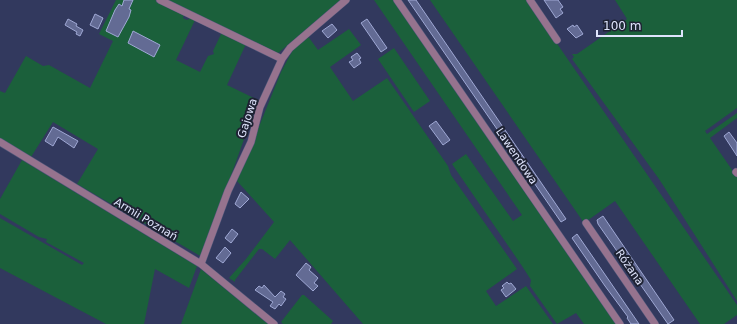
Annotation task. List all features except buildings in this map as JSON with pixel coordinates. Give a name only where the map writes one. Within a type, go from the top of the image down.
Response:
[{"type":"street","points":[[160,0],[282,59]]},
{"type":"street","name":"Gajowa","points":[[201,264],[228,191],[251,142],[260,107],[282,59],[290,48],[346,0]]},
{"type":"street","name":"Lawendowa","points":[[397,0],[620,324]]},
{"type":"street","points":[[530,0],[557,40]]},
{"type":"street","name":"Armii Poznań","points":[[0,142],[201,264],[274,324]]},
{"type":"street","name":"Różana","points":[[586,223],[656,324]]},
{"type":"green space","points":[[116,0],[155,0],[184,14],[183,18],[187,20],[191,18],[195,20],[176,60],[200,72],[208,56],[214,54],[213,51],[222,32],[246,44],[227,85],[258,100],[202,257],[77,184],[98,149],[53,122],[31,157],[0,138],[0,91],[5,93],[26,56],[43,66],[49,65],[90,88],[113,41],[99,34]]},
{"type":"green space","points":[[166,0],[341,0],[277,54]]},
{"type":"green space","points":[[374,0],[393,0],[616,324],[584,324],[576,313],[557,324],[530,286],[531,280],[522,266],[452,164],[466,154],[513,221],[522,215]]},
{"type":"green space","points":[[430,0],[527,0],[737,305],[737,315],[724,324],[700,324],[615,201],[584,223]]},
{"type":"green space","points":[[615,0],[737,0],[737,108],[705,131],[707,134],[737,113],[737,118],[710,138],[737,177],[737,301],[659,179],[572,59],[574,57],[572,54],[577,54],[627,19]]},
{"type":"green space","points":[[349,29],[361,45],[330,67],[353,101],[387,78],[448,166],[451,175],[517,269],[486,291],[496,306],[526,286],[553,324],[363,324],[290,240],[275,259],[262,249],[259,249],[235,282],[229,278],[246,259],[274,222],[237,181],[281,72],[295,46],[307,35],[318,50]]},
{"type":"green space","points":[[394,48],[430,101],[414,112],[378,59]]},
{"type":"green space","points":[[22,160],[197,266],[189,288],[155,269],[144,324],[106,324],[0,268],[0,218],[82,265],[84,263],[46,242],[47,239],[39,237],[0,214],[0,199]]},
{"type":"green space","points":[[201,269],[268,324],[181,324]]},
{"type":"green space","points":[[302,295],[304,295],[333,321],[331,324],[283,324],[281,322]]}]
